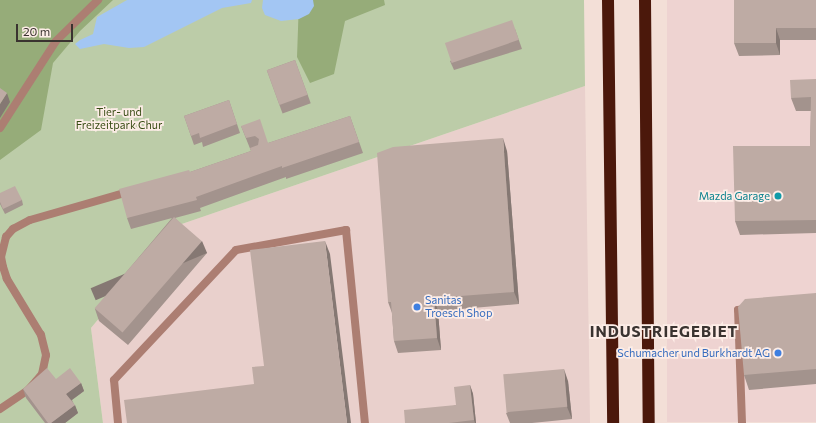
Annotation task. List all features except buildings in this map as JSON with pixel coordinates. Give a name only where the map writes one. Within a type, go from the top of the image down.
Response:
[{"type":"highway","points":[[608,0],[614,423]]},
{"type":"highway","points":[[645,0],[649,423]]},
{"type":"lane","points":[[0,128],[56,41],[98,0]]},
{"type":"lane","points":[[0,236],[30,220],[142,188]]},
{"type":"lane","points":[[0,409],[28,390],[42,374],[46,355],[41,335],[7,279],[3,267],[2,248],[6,237],[13,229]]},
{"type":"lane","points":[[118,423],[114,380],[236,250],[346,230],[365,423]]},
{"type":"lane","points":[[742,423],[738,310],[761,307]]},
{"type":"shaded area","points":[[667,0],[816,0],[816,422],[667,422]]},
{"type":"shaded area","points":[[585,86],[590,423],[103,423],[91,328],[176,226]]},
{"type":"green space","name":"Tier- und Freizeitpark Chur","points":[[0,0],[584,0],[585,86],[176,226],[91,328],[103,423],[0,423]]},
{"type":"green space","points":[[0,0],[113,0],[80,31],[53,63],[41,130],[0,160]]},
{"type":"green space","points":[[299,0],[384,0],[385,5],[345,21],[334,74],[310,83],[297,57]]},
{"type":"water","points":[[127,0],[252,0],[251,3],[222,8],[144,47],[129,48],[104,44],[80,49],[75,44],[93,34],[97,17]]},
{"type":"water","points":[[263,0],[313,0],[314,6],[309,14],[299,19],[281,21],[265,15],[262,8]]},
{"type":"place","name":"Mazda Garage","points":[[778,196]]},
{"type":"place","name":"Sanitas Troesch Shop","points":[[417,307]]},
{"type":"place","name":"Schumacher und Burkhardt AG","points":[[778,353]]},
{"type":"district","name":"INDUSTRIEGEBIET","points":[[664,332]]}]
